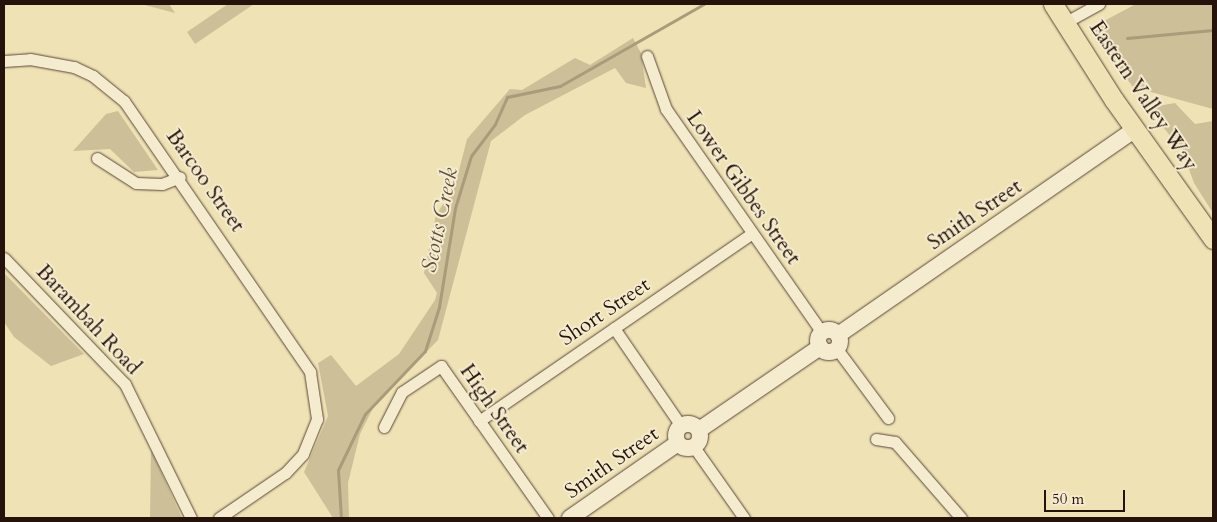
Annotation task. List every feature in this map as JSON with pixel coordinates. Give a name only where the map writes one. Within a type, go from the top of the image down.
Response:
[{"type":"main road","name":"Eastern Valley Way","points":[[1053,4],[1136,130],[1213,239]]},
{"type":"street","points":[[1066,22],[1099,4]]},
{"type":"street","name":"Lower Gibbes Street","points":[[647,56],[666,109],[751,234],[888,418]]},
{"type":"street","name":"Barcoo Street","points":[[4,61],[53,61],[93,76],[124,101],[180,178],[305,360],[317,397],[315,430],[304,454],[285,473],[219,518]]},
{"type":"street","name":"Smith Street","points":[[699,430],[1136,130]]},
{"type":"street","points":[[97,158],[136,184],[162,184],[180,178]]},
{"type":"street","name":"Short Street","points":[[480,421],[751,234]]},
{"type":"street","name":"Barambah Road","points":[[4,258],[125,384],[191,518]]},
{"type":"street","points":[[614,328],[681,426],[686,445],[744,518]]},
{"type":"street","name":"High Street","points":[[384,427],[402,392],[441,366],[548,518]]},
{"type":"street","points":[[681,426],[691,424],[699,430],[699,441],[686,445]]},
{"type":"street","points":[[876,439],[894,442],[962,518]]},
{"type":"street","name":"Smith Street","points":[[570,518],[686,445]]},
{"type":"shaded area","points":[[141,4],[169,4],[175,13]]},
{"type":"shaded area","points":[[228,4],[254,4],[195,44],[187,32]]},
{"type":"shaded area","points":[[1136,4],[1213,4],[1213,109],[1133,87],[1089,29]]},
{"type":"shaded area","points":[[633,38],[641,53],[646,88],[626,83],[615,68],[525,115],[491,141],[438,340],[374,406],[360,434],[348,483],[349,518],[333,518],[304,472],[328,416],[318,363],[331,355],[356,386],[399,354],[435,300],[437,293],[424,273],[436,215],[455,186],[467,139],[510,89],[522,90],[575,58],[590,65]]},
{"type":"shaded area","points":[[1175,103],[1195,124],[1213,121],[1213,213],[1194,183],[1182,150],[1147,108]]},
{"type":"shaded area","points":[[118,111],[158,170],[134,172],[110,149],[73,151],[106,114]]},
{"type":"shaded area","points":[[4,273],[84,354],[51,366],[14,337],[4,322]]},
{"type":"shaded area","points":[[151,450],[182,518],[150,518]]},
{"type":"waterway","name":"Scotts Creek","points":[[341,518],[338,470],[365,414],[425,351],[439,307],[455,208],[471,156],[495,124],[507,97],[560,86],[704,4]]},
{"type":"waterway","name":"Scotts Creek","points":[[1127,38],[1213,30]]}]
